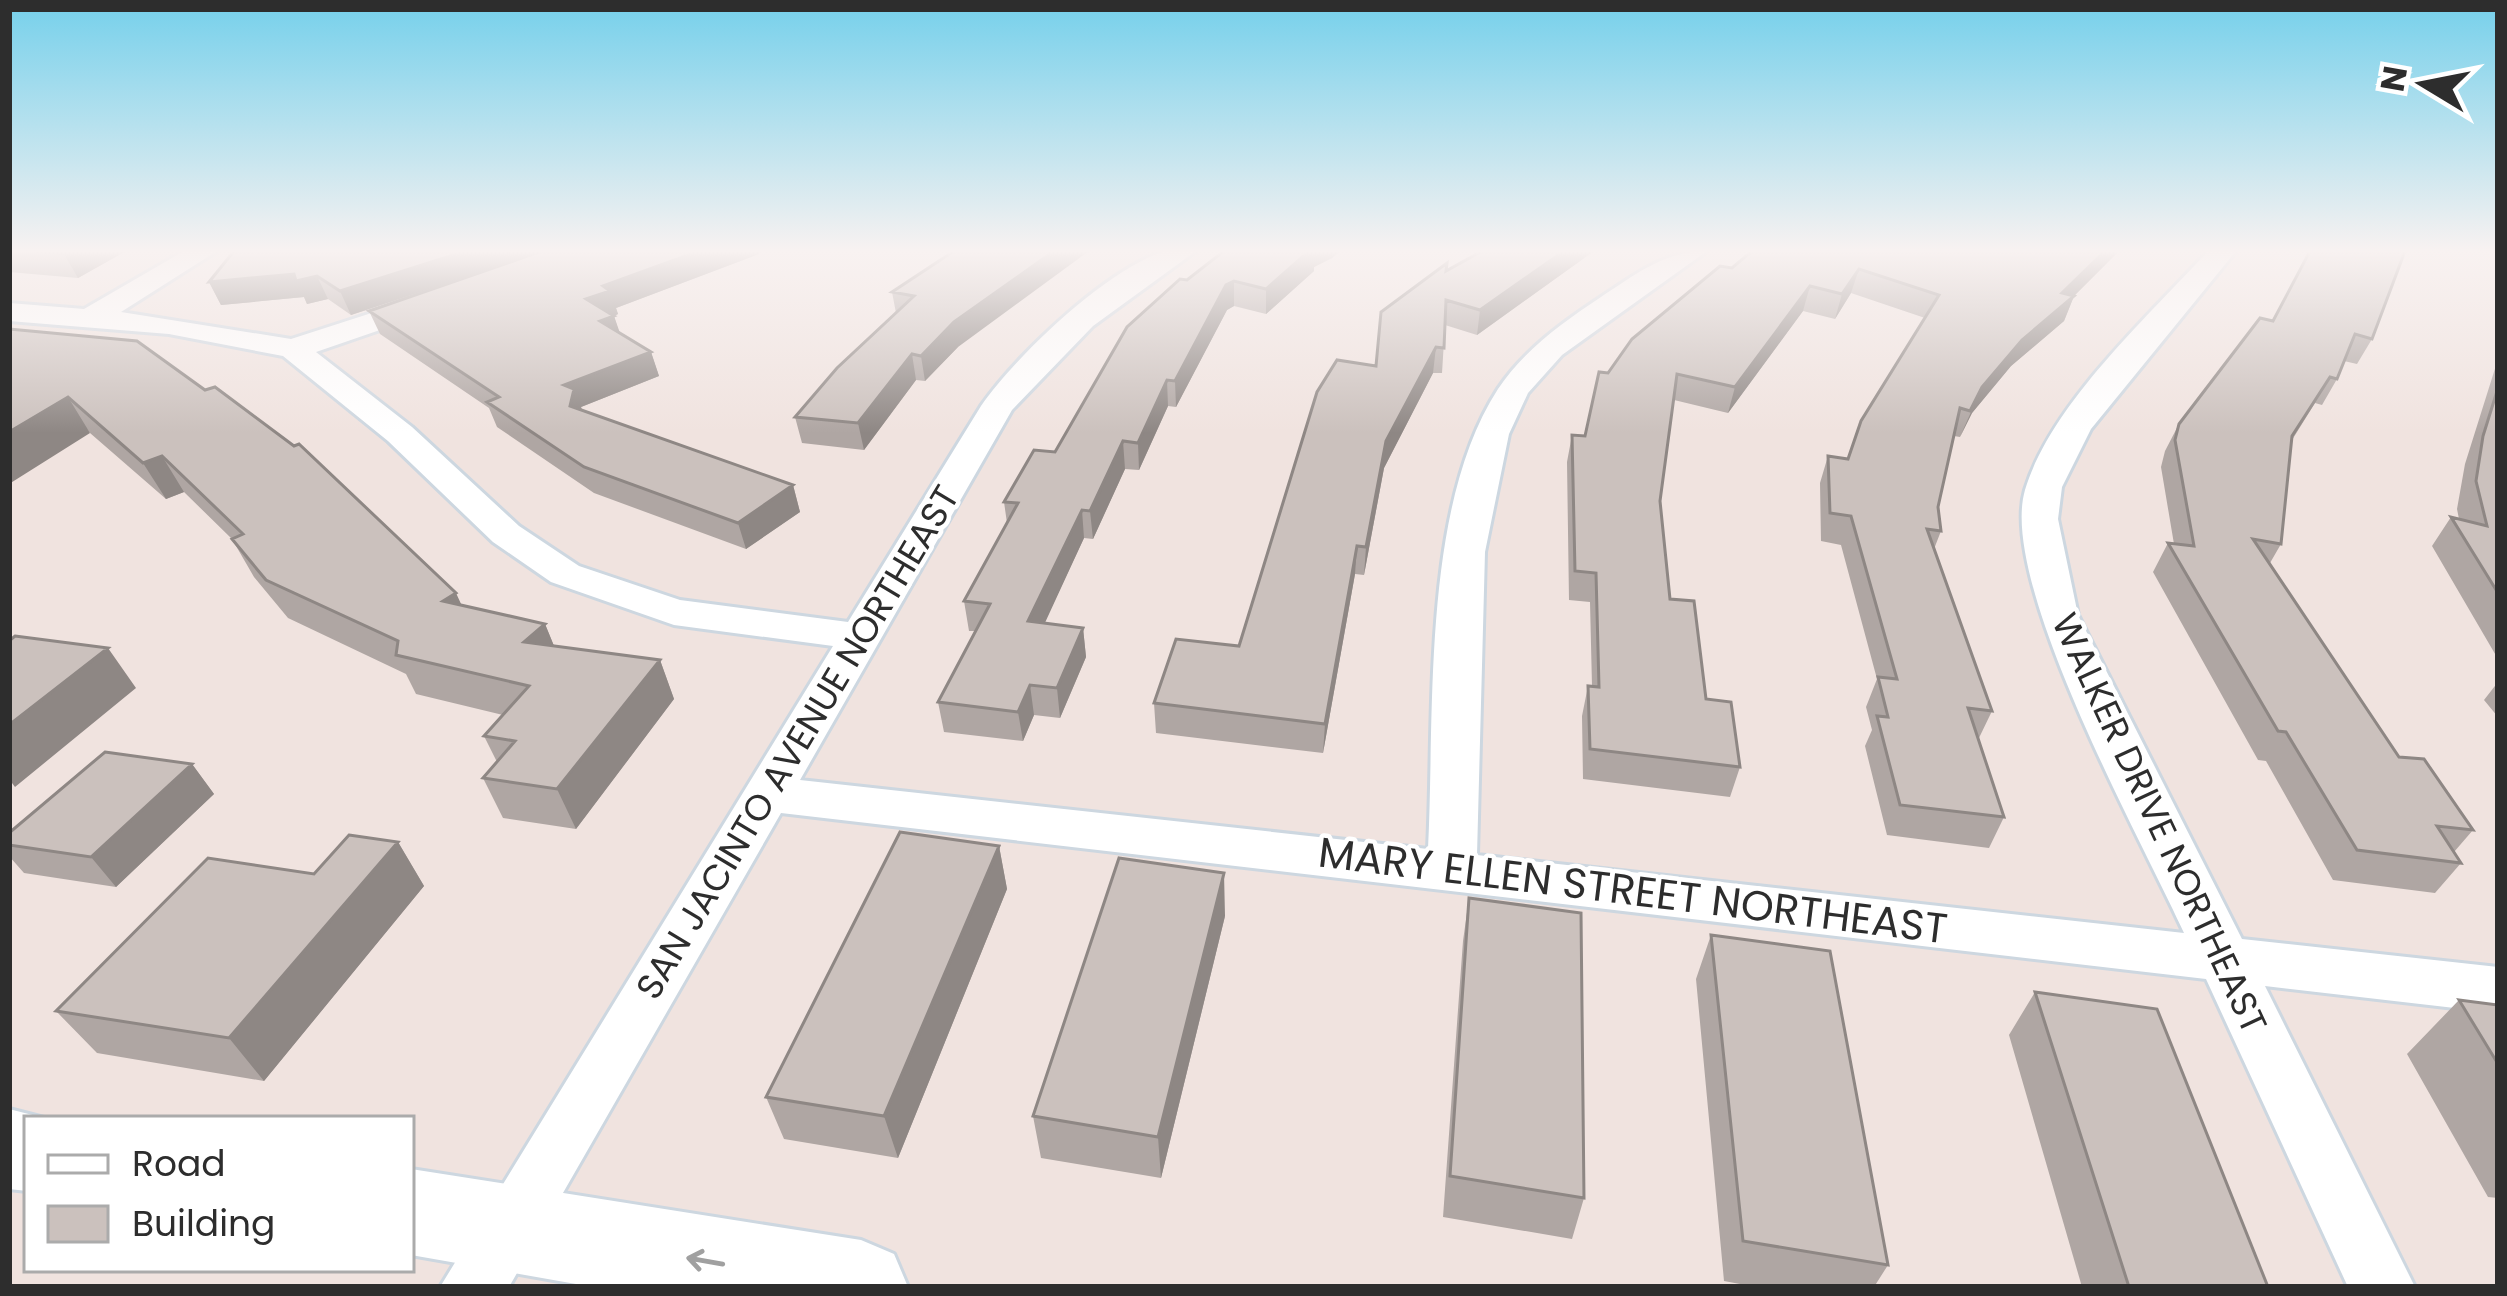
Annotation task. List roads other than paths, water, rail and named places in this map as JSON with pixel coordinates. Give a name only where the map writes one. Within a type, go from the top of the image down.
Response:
[{"type":"main road","points":[[414,1214],[490,1257],[861,1287]]},
{"type":"street","points":[[89,319],[102,311]]},
{"type":"street","points":[[293,349],[407,311]]},
{"type":"street","name":"SAN JACINTO AVENUE NORTHEAST","points":[[490,1257],[998,406],[1046,348],[1090,311]]},
{"type":"street","points":[[1452,868],[1467,555],[1477,474],[1492,429],[1514,390],[1552,348],[1605,311]]},
{"type":"street","name":"WALKER DRIVE NORTHEAST","points":[[2171,311],[2094,401],[2044,488],[2041,535],[2058,615],[2382,1287]]},
{"type":"street","points":[[9,312],[236,334],[293,349],[400,434],[506,534],[565,574],[674,612],[857,636]]},
{"type":"street","name":"MARY ELLEN STREET NORTHEAST","points":[[766,794],[1452,868],[2498,990]]}]
